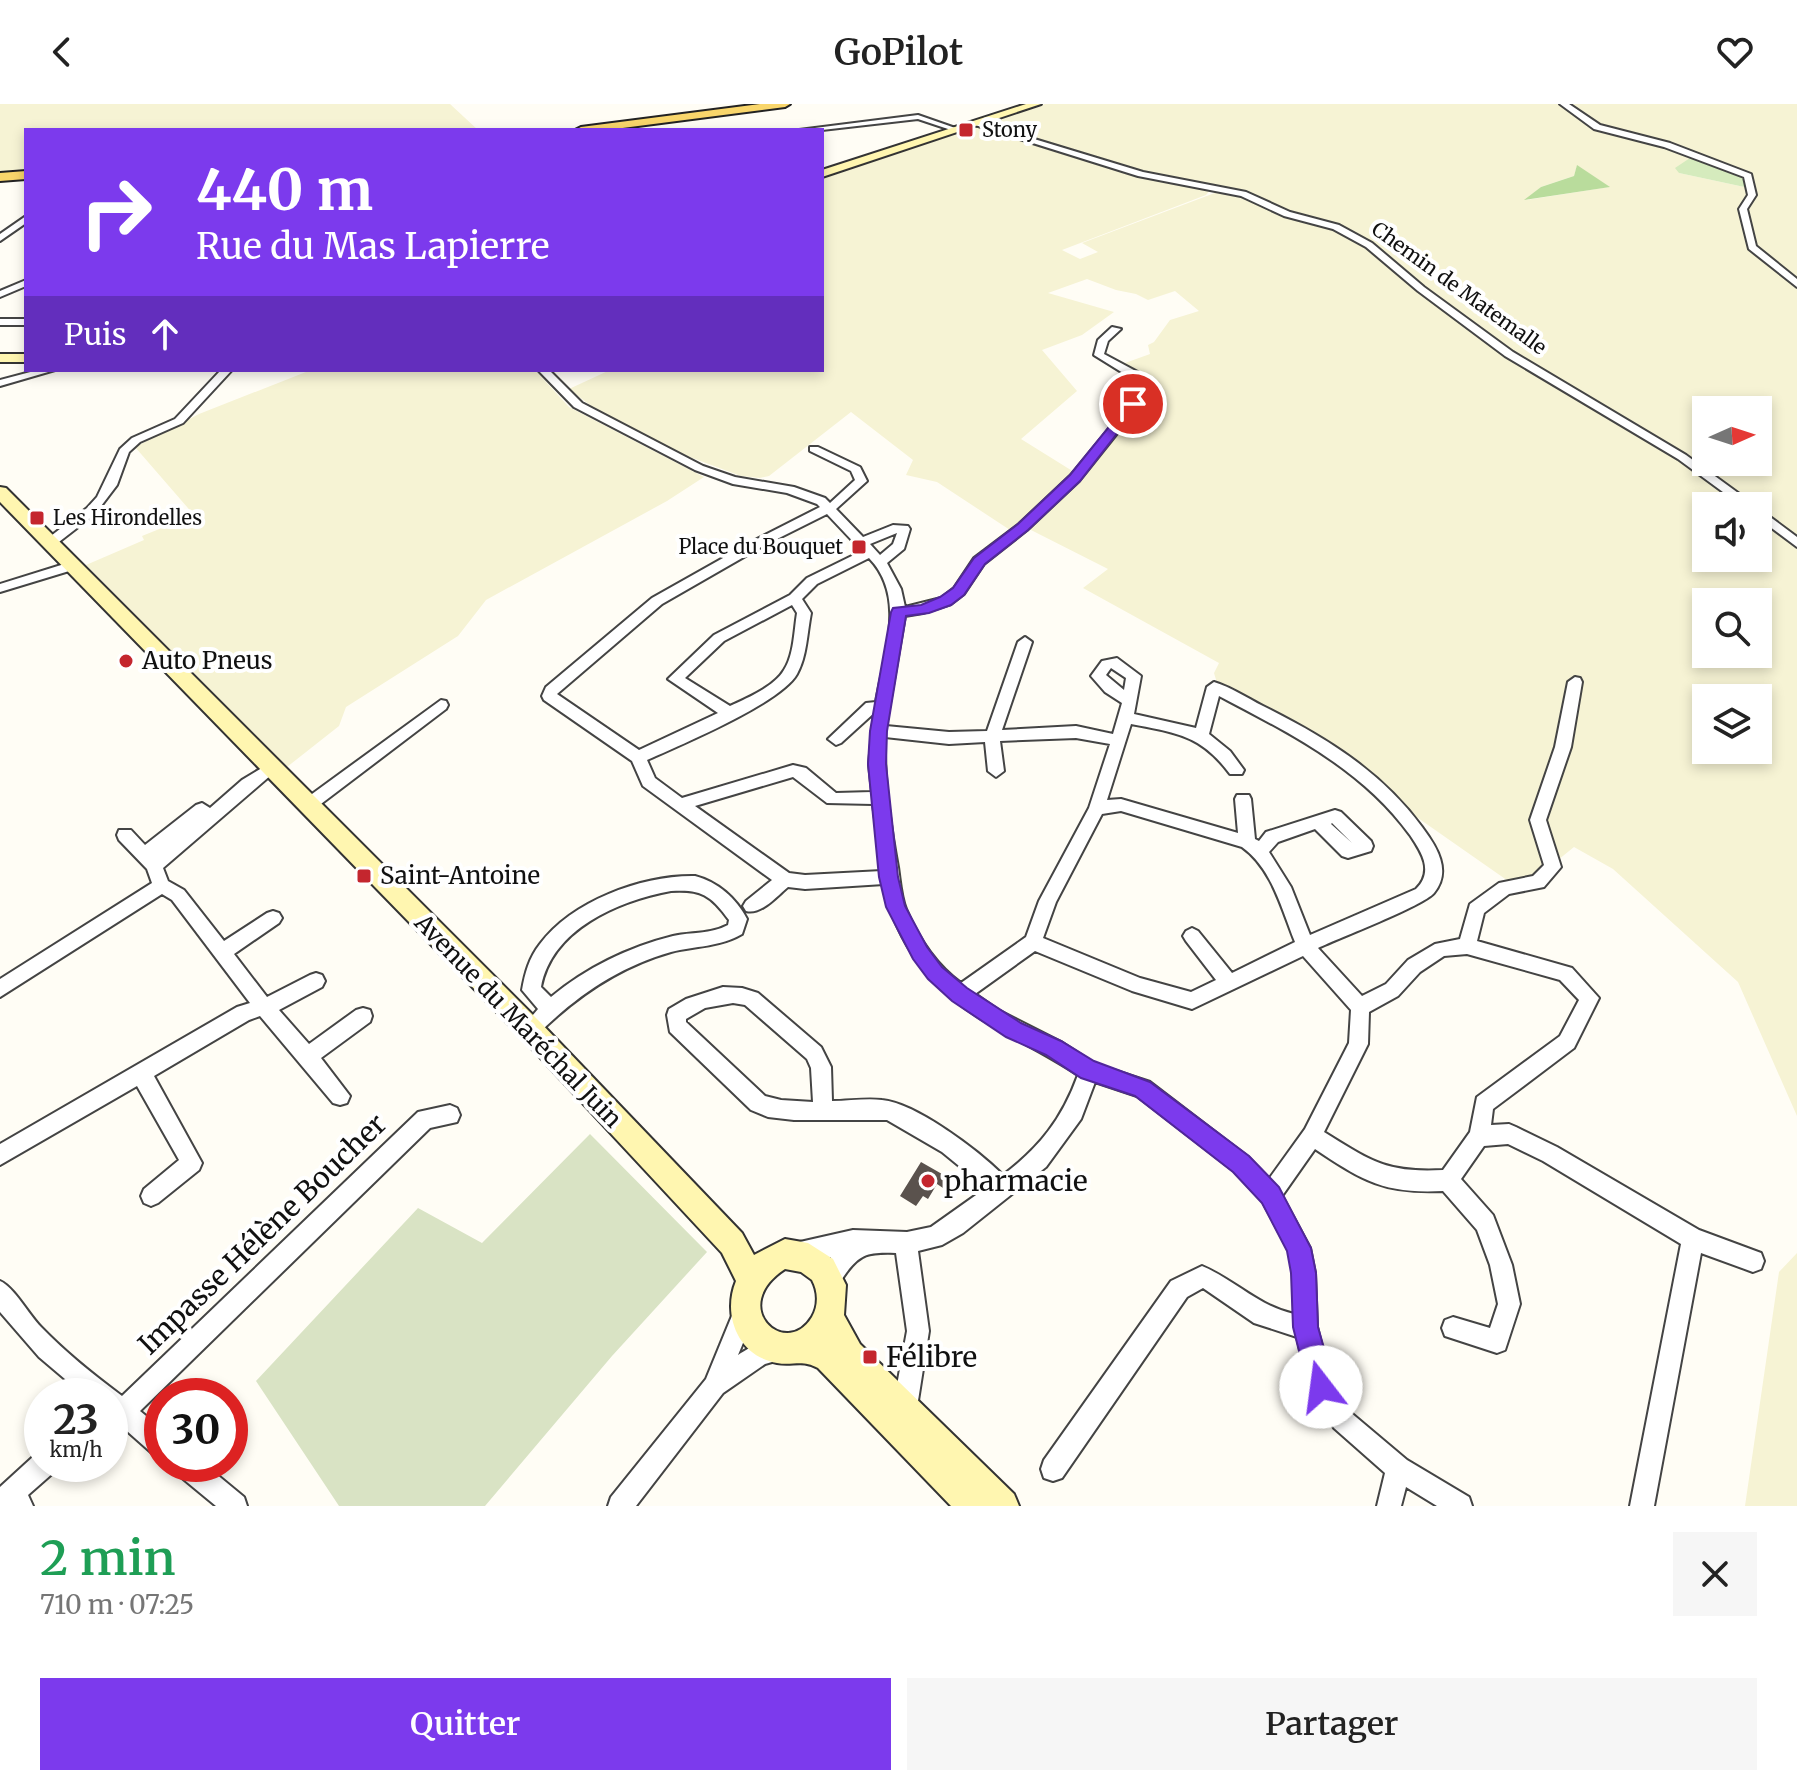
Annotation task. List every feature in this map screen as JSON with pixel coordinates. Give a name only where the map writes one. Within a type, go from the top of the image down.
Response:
[{"type":"main road","points":[[597,128],[785,104]]},
{"type":"main road","points":[[824,173],[1036,104]]},
{"type":"main road","points":[[4,177],[24,175]]},
{"type":"main road","points":[[0,358],[24,358]]},
{"type":"main road","name":"Avenue du Maréchal Juin","points":[[0,492],[530,1029],[732,1243],[774,1263]]},
{"type":"main road","points":[[774,1263],[822,1267],[829,1279],[833,1291],[829,1317],[816,1337],[798,1346],[776,1348],[755,1334],[745,1310],[746,1294],[774,1263]]},
{"type":"main road","points":[[829,1317],[849,1355],[1002,1506]]},
{"type":"main road","points":[[798,1346],[829,1357],[975,1506]]},
{"type":"street","points":[[1564,104],[1597,127],[1667,145],[1748,176],[1752,195],[1743,209],[1752,247],[1797,284]]},
{"type":"street","points":[[824,128],[918,117],[957,130]]},
{"type":"street","name":"Chemin de Matemalle","points":[[978,123],[1141,174],[1243,194],[1287,214],[1336,227],[1369,245],[1421,289],[1509,354],[1682,457],[1731,492]]},
{"type":"street","points":[[0,238],[24,220]]},
{"type":"street","points":[[0,294],[24,284]]},
{"type":"street","points":[[0,322],[24,322]]},
{"type":"street","points":[[899,612],[923,609],[946,601],[959,591],[979,561],[1022,528],[1075,478],[1150,386],[1149,382],[1130,375],[1099,355],[1103,340],[1116,329]]},
{"type":"street","points":[[0,383],[42,372]]},
{"type":"street","points":[[51,542],[102,499],[124,451],[136,440],[179,421],[225,372]]},
{"type":"street","points":[[550,372],[578,405],[699,468],[733,480],[790,490],[830,508],[871,552],[894,589],[899,612],[878,731],[880,798],[889,877],[896,907],[920,953],[935,973],[960,994],[1013,1030],[1054,1048],[1089,1071],[1143,1089],[1241,1164],[1270,1195],[1299,1248],[1304,1273],[1306,1327],[1321,1387],[1342,1420],[1398,1469],[1460,1506]]},
{"type":"street","points":[[814,449],[856,469],[861,481],[830,508],[759,543],[657,601],[551,691],[549,696],[638,757],[649,782],[785,880],[805,882],[889,877]]},
{"type":"street","points":[[1772,523],[1797,543]]},
{"type":"street","points":[[728,712],[675,679],[719,638],[795,598],[812,581],[871,552]]},
{"type":"street","points":[[0,588],[74,565]]},
{"type":"street","points":[[638,757],[728,712],[778,685],[790,675],[804,613],[795,598]]},
{"type":"street","points":[[996,771],[993,736],[1025,642]]},
{"type":"street","points":[[1467,946],[1476,909],[1505,888],[1538,882],[1553,867],[1549,849],[1539,832],[1538,820],[1563,747],[1575,682]]},
{"type":"street","points":[[1033,942],[1179,999],[1192,1001],[1422,894],[1434,884],[1437,873],[1427,848],[1407,815],[1360,768],[1214,687],[1202,734]]},
{"type":"street","points":[[960,994],[1033,942],[1048,901],[1097,808],[1126,718],[1127,699]]},
{"type":"street","points":[[307,806],[441,705]]},
{"type":"street","points":[[836,739],[871,707],[882,707]]},
{"type":"street","points":[[1126,718],[1202,734],[1221,748],[1236,770]]},
{"type":"street","points":[[878,731],[949,738],[1076,732],[1117,740]]},
{"type":"street","points":[[149,860],[248,784],[266,764]]},
{"type":"street","points":[[682,804],[793,771],[800,772],[833,799],[880,798]]},
{"type":"street","points":[[1243,799],[1254,846],[1282,887],[1306,947],[1360,1007],[1358,1044],[1312,1136],[1270,1195]]},
{"type":"street","points":[[1097,808],[1121,805],[1254,846],[1318,822]]},
{"type":"street","points":[[125,835],[149,860],[161,886],[178,895],[263,1006],[340,1096]]},
{"type":"street","points":[[752,906],[785,880]]},
{"type":"street","points":[[530,1029],[550,1009],[604,970],[676,943],[726,935],[736,929],[738,919],[702,885],[656,887],[611,900],[567,928],[550,946],[531,977],[531,990],[550,1009]]},
{"type":"street","points":[[0,989],[161,886]]},
{"type":"street","points":[[222,952],[273,918]]},
{"type":"street","points":[[1192,936],[1228,982]]},
{"type":"street","points":[[1360,1007],[1392,990],[1414,966],[1441,949],[1467,946],[1566,974],[1590,998],[1567,1042],[1484,1104],[1479,1136],[1448,1180]]},
{"type":"street","points":[[0,1155],[244,1013],[279,1002],[316,981]]},
{"type":"street","points":[[823,1110],[821,1067],[814,1053],[751,999],[739,994],[727,995],[685,1008],[676,1015],[677,1026],[758,1103],[770,1109],[823,1110],[886,1110],[969,1158],[991,1174],[1002,1191]]},
{"type":"street","points":[[308,1056],[363,1016]]},
{"type":"street","points":[[774,1263],[853,1241],[907,1243],[934,1237],[955,1225],[1039,1160],[1057,1139],[1081,1100],[1089,1071]]},
{"type":"street","points":[[143,1073],[147,1087],[192,1163],[151,1196]]},
{"type":"street","name":"Impasse Hélène Boucher","points":[[128,1388],[425,1119],[450,1115]]},
{"type":"street","points":[[1479,1136],[1509,1134],[1550,1154],[1693,1239],[1753,1261]]},
{"type":"street","points":[[1312,1136],[1367,1171],[1410,1182],[1448,1180]]},
{"type":"street","points":[[1448,1180],[1485,1223],[1501,1265],[1509,1304],[1497,1342],[1453,1328]]},
{"type":"street","points":[[1642,1506],[1693,1239]]},
{"type":"street","points":[[829,1279],[847,1253],[874,1240]]},
{"type":"street","points":[[905,1407],[906,1384],[918,1332],[907,1280],[907,1243]]},
{"type":"street","points":[[1053,1469],[1179,1289],[1202,1277],[1220,1283],[1253,1311],[1269,1319],[1306,1327]]},
{"type":"street","points":[[0,1292],[14,1316],[39,1345],[81,1378]]},
{"type":"street","points":[[714,1387],[745,1310]]},
{"type":"street","points":[[620,1506],[714,1387],[760,1354],[798,1346]]},
{"type":"street","points":[[128,1416],[144,1430]]},
{"type":"street","points":[[1389,1506],[1398,1469]]},
{"type":"street","points":[[11,1500],[28,1482]]},
{"type":"street","points":[[206,1482],[235,1506]]},
{"type":"shaded area","points":[[0,104],[450,104],[476,128],[24,128],[24,175],[0,177]]},
{"type":"shaded area","points":[[1045,104],[1797,104],[1797,282],[1754,247],[1745,210],[1755,195],[1750,176],[1693,156],[1679,173],[1749,188],[1750,194],[1741,209],[1749,246],[1797,285],[1797,539],[1772,518],[1772,492],[1738,492],[1715,476],[1772,476],[1772,396],[1692,396],[1692,460],[1513,353],[1424,288],[1372,244],[1342,228],[1289,213],[1245,193],[1168,180],[985,124]],"holes":[[[1577,166],[1609,187],[1526,200],[1541,187],[1574,176]]]},
{"type":"shaded area","points":[[981,125],[1105,163],[1211,189],[1206,195],[1062,250],[1080,259],[1098,252],[1082,243],[1220,191],[1242,194],[1272,208],[1322,223],[1367,245],[1478,333],[1680,458],[1692,467],[1692,476],[1705,476],[1727,492],[1692,492],[1692,572],[1772,572],[1772,526],[1797,545],[1797,1116],[1738,982],[1613,869],[1574,847],[1521,890],[1411,816],[1383,784],[1347,755],[1218,686],[1214,673],[1219,663],[1083,588],[1108,569],[1029,529],[1077,480],[1073,473],[1010,530],[937,482],[906,475],[913,460],[851,412],[769,476],[760,478],[741,476],[687,456],[595,409],[569,389],[606,372],[824,372],[824,176]],"holes":[[[1087,279],[1148,300],[1175,291],[1199,311],[1170,320],[1154,342],[1148,345],[1150,354],[1125,363],[1135,376],[1150,380],[1074,472],[1021,439],[1077,391],[1042,350],[1082,335],[1114,312],[1048,293]]]},
{"type":"shaded area","points":[[306,372],[537,372],[569,407],[704,477],[667,501],[486,600],[458,636],[346,707],[339,726],[287,767],[86,565],[144,540],[142,536],[194,515],[135,447],[199,414]]},
{"type":"shaded area","points":[[1797,1253],[1797,1506],[1745,1506],[1779,1272]]},
{"type":"green space","points":[[1693,156],[1745,176],[1749,188],[1679,173],[1675,168]]},
{"type":"green space","points":[[1577,165],[1610,187],[1524,200],[1541,187],[1574,176]]},
{"type":"green space","points":[[590,1134],[707,1252],[612,1356],[485,1506],[339,1506],[256,1381],[418,1208],[482,1243]]},
{"type":"building","name":"pharmacie","points":[[921,1162],[949,1178],[943,1188],[937,1184],[928,1199],[923,1196],[916,1206],[900,1196]]},
{"type":"place","name":"Stony","points":[[966,130]]},
{"type":"place","name":"Les Hirondelles","points":[[37,518]]},
{"type":"place","name":"Place du Bouquet","points":[[859,547]]},
{"type":"place","name":"Auto Pneus","points":[[126,661]]},
{"type":"place","name":"Saint-Antoine","points":[[364,876]]},
{"type":"place","name":"pharmacie","points":[[928,1181]]},
{"type":"place","name":"Félibre","points":[[870,1357]]},
{"type":"route","points":[[1133,404],[1075,478],[1023,527],[979,561],[959,591],[946,601],[923,609],[899,612],[878,731],[877,764],[889,877],[896,907],[920,953],[935,973],[960,994],[1013,1030],[1054,1048],[1089,1071],[1143,1089],[1241,1164],[1270,1195],[1299,1248],[1304,1273],[1306,1327],[1321,1387]]}]
